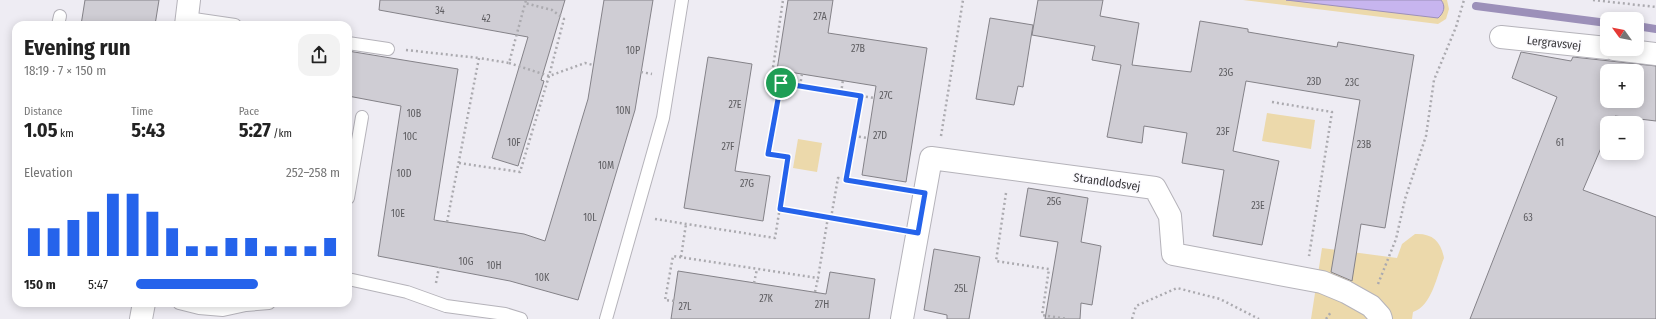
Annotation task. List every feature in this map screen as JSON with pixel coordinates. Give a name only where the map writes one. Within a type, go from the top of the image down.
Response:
[{"type":"street","name":"Lergravsvej","points":[[1501,37],[1600,47]]},
{"type":"street","points":[[1644,53],[1656,54]]},
{"type":"street","points":[[902,319],[931,158],[938,158]]},
{"type":"street","name":"Strandlodsvej","points":[[938,158],[1155,188],[1170,216],[1173,254],[1322,282],[1346,292],[1376,313]]},
{"type":"street","points":[[141,319],[143,307]]},
{"type":"lane","points":[[606,319],[663,118],[682,0]]},
{"type":"lane","points":[[187,14],[218,21]]},
{"type":"lane","points":[[352,43],[388,49]]},
{"type":"lane","points":[[352,175],[362,117]]},
{"type":"lane","points":[[352,280],[407,292],[446,306],[505,314],[521,319]]},
{"type":"lane","points":[[195,307],[223,310],[237,307]]},
{"type":"path","points":[[783,0],[771,81],[874,98]]},
{"type":"path","points":[[938,158],[963,0]]},
{"type":"path","points":[[1376,313],[1377,286],[1396,239],[1405,199],[1426,136],[1434,80],[1456,27],[1464,0]]},
{"type":"path","points":[[1593,0],[1656,8]]},
{"type":"path","points":[[459,163],[520,172],[549,76],[564,19],[552,10],[525,1],[509,63]]},
{"type":"path","points":[[388,49],[479,58],[509,63],[549,76],[585,63],[594,65]]},
{"type":"path","points":[[448,222],[479,58]]},
{"type":"path","points":[[800,86],[802,74]]},
{"type":"path","points":[[841,93],[843,80]]},
{"type":"path","points":[[654,219],[775,238],[788,157],[768,154],[781,83]]},
{"type":"path","points":[[846,180],[861,96]]},
{"type":"path","points":[[1272,102],[1332,112],[1305,279]]},
{"type":"path","points":[[854,136],[868,138]]},
{"type":"path","points":[[1010,168],[996,261],[1049,269],[1042,315],[1068,319]]},
{"type":"path","points":[[815,292],[838,178],[925,193]]},
{"type":"path","points":[[780,209],[918,233]]},
{"type":"path","points":[[681,257],[686,224]]},
{"type":"path","points":[[674,301],[665,300],[673,256],[818,278]]},
{"type":"path","points":[[754,283],[757,269]]},
{"type":"path","points":[[1132,319],[1136,306],[1177,288],[1220,298],[1259,319]]},
{"type":"shaded area","points":[[1243,0],[1447,0],[1449,9],[1446,19],[1438,24]]},
{"type":"shaded area","points":[[1286,0],[1441,0],[1444,7],[1442,14],[1438,18]]},
{"type":"shaded area","points":[[1267,113],[1315,120],[1311,149],[1262,141]]},
{"type":"shaded area","points":[[798,139],[822,143],[817,172],[793,168]]},
{"type":"shaded area","points":[[1415,234],[1426,235],[1435,239],[1441,247],[1444,258],[1429,297],[1420,309],[1413,312],[1412,319],[1311,319],[1322,248],[1397,258],[1402,244]]},
{"type":"building","points":[[85,0],[159,0],[156,21],[82,21]]},
{"type":"building","points":[[380,0],[565,0],[541,80],[544,81],[518,166],[492,158],[528,37],[379,10]]},
{"type":"building","points":[[604,0],[653,0],[635,110],[578,300],[510,281],[378,256],[401,106],[352,97],[352,52],[458,69],[434,220],[524,234],[545,241],[588,99]]},
{"type":"building","points":[[788,0],[833,0],[828,33],[927,48],[906,182],[862,175],[876,86],[777,70]]},
{"type":"building","points":[[1038,0],[1103,0],[1100,16],[1139,23],[1132,65],[1191,72],[1200,21],[1248,29],[1248,32],[1337,47],[1338,42],[1414,55],[1385,228],[1361,224],[1352,281],[1331,272],[1360,100],[1246,81],[1233,151],[1279,161],[1262,245],[1213,236],[1224,170],[1182,163],[1187,133],[1144,126],[1142,143],[1107,137],[1121,65],[1092,60],[1095,46],[1032,35]]},
{"type":"building","points":[[990,18],[1033,25],[1023,87],[1018,86],[1014,105],[976,99]]},
{"type":"building","points":[[1521,52],[1571,61],[1573,57],[1638,64],[1600,64],[1600,108],[1644,108],[1644,65],[1656,66],[1656,121],[1644,120],[1644,116],[1600,116],[1600,150],[1583,190],[1656,217],[1656,319],[1470,319],[1557,97],[1512,78]]},
{"type":"building","points":[[708,57],[752,64],[735,171],[770,176],[763,221],[684,208]]},
{"type":"building","points":[[1028,188],[1088,198],[1081,242],[1101,246],[1092,305],[1081,303],[1080,319],[1045,319],[1058,242],[1020,236]]},
{"type":"building","points":[[934,249],[980,257],[969,319],[947,319],[947,315],[924,310]]},
{"type":"building","points":[[678,271],[826,294],[830,272],[875,279],[869,319],[671,319]]},
{"type":"waterway","points":[[1476,6],[1600,22]]},
{"type":"waterway","points":[[1644,27],[1656,29]]},
{"type":"route","points":[[781,83],[861,96],[846,180],[925,193],[918,233],[780,209],[788,157],[768,154],[781,83]]}]
